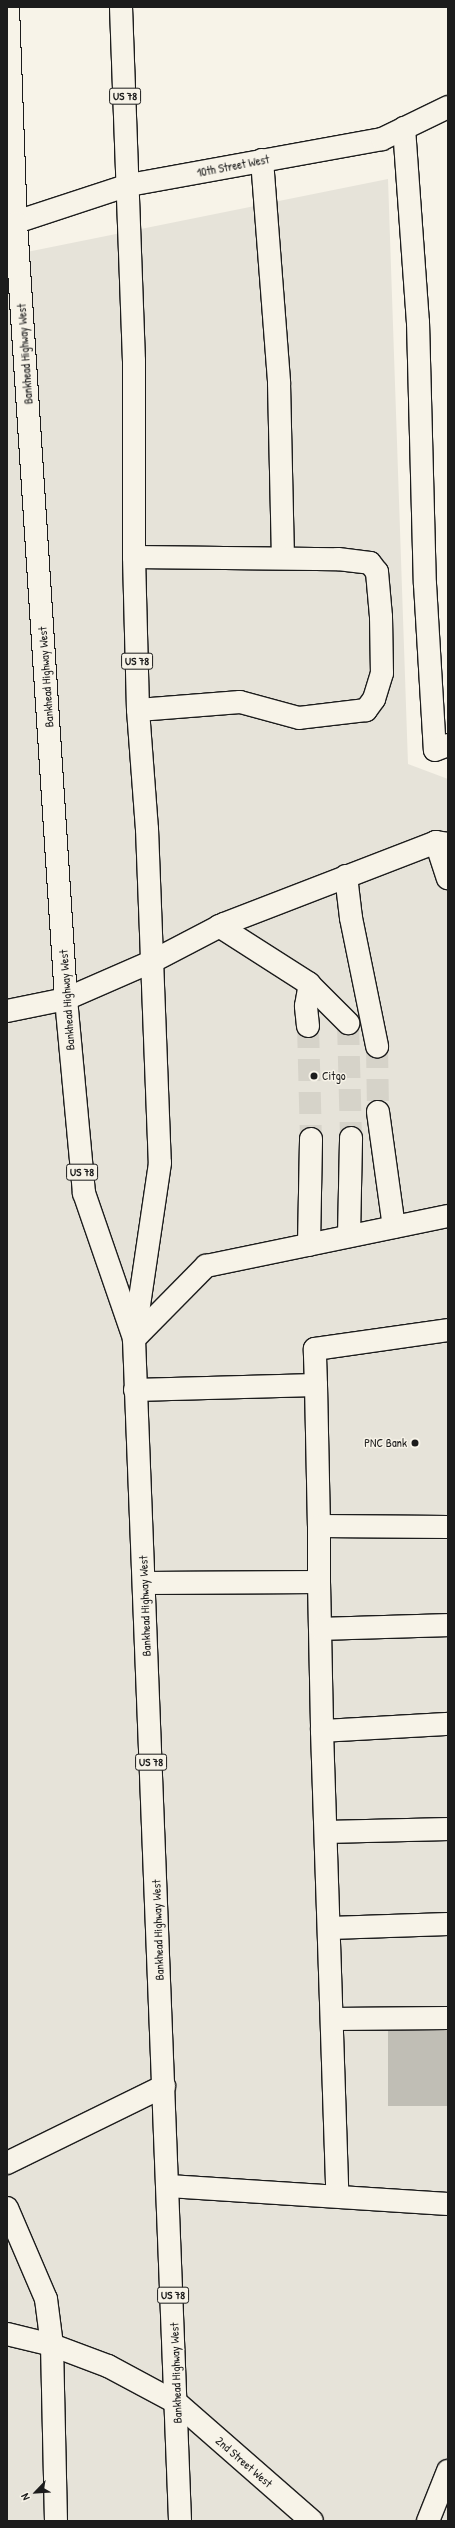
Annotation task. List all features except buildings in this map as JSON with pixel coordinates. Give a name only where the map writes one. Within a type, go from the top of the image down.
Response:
[{"type":"main road","name":"Bankhead Highway West","points":[[8,7],[12,224],[66,999],[84,1194],[134,1338]]},
{"type":"main road","name":"Bankhead Highway West","points":[[121,7],[129,186],[134,361],[134,557],[138,710],[153,961],[160,1163],[134,1338],[135,1390],[177,2403],[180,2521]]},
{"type":"main road","name":"10th Street West","points":[[12,224],[129,186],[262,160],[382,139],[448,107]]},
{"type":"main road","points":[[404,128],[418,322],[425,584],[435,750],[448,746]]},
{"type":"main road","points":[[262,160],[279,383],[283,558]]},
{"type":"main road","points":[[134,557],[338,559],[370,563],[376,572],[382,673],[374,699],[366,710],[299,718],[240,702],[138,710]]},
{"type":"main road","points":[[7,1011],[66,999],[153,961],[219,926],[346,876],[442,843],[448,878]]},
{"type":"main road","points":[[346,876],[351,918],[378,1046]]},
{"type":"main road","points":[[219,926],[310,984],[348,1023]]},
{"type":"main road","points":[[308,1026],[306,1006],[310,984]]},
{"type":"main road","points":[[378,1112],[394,1227]]},
{"type":"main road","points":[[349,1236],[350,1138]]},
{"type":"main road","points":[[309,1245],[311,1139]]},
{"type":"main road","points":[[134,1338],[206,1266],[448,1216]]},
{"type":"main road","points":[[338,2195],[330,1928],[322,1731],[315,1349],[448,1330]]},
{"type":"main road","points":[[135,1390],[316,1385]]},
{"type":"main road","points":[[319,1526],[448,1527]]},
{"type":"main road","points":[[144,1583],[319,1582]]},
{"type":"main road","points":[[321,1629],[448,1624]]},
{"type":"main road","points":[[322,1731],[448,1724]]},
{"type":"main road","points":[[326,1832],[448,1829]]},
{"type":"main road","points":[[330,1928],[448,1924]]},
{"type":"main road","points":[[332,2019],[448,2018]]},
{"type":"main road","points":[[7,2163],[164,2086]]},
{"type":"main road","points":[[168,2186],[338,2195],[448,2204]]},
{"type":"main road","points":[[7,2208],[46,2299],[52,2345],[56,2521]]},
{"type":"main road","name":"2nd Street West","points":[[7,2334],[52,2345],[108,2366],[177,2403],[312,2521]]},
{"type":"main road","points":[[428,2521],[448,2471]]},
{"type":"shaded area","points":[[388,179],[408,764],[448,779],[448,2521],[7,2521],[7,256]]},
{"type":"tunnel","points":[[348,1023],[351,1138]]},
{"type":"tunnel","points":[[308,1026],[311,1139]]},
{"type":"tunnel","points":[[377,1046],[378,1112]]},
{"type":"place","name":"Citgo","points":[[314,1076]]},
{"type":"place","name":"PNC Bank","points":[[415,1443]]}]
